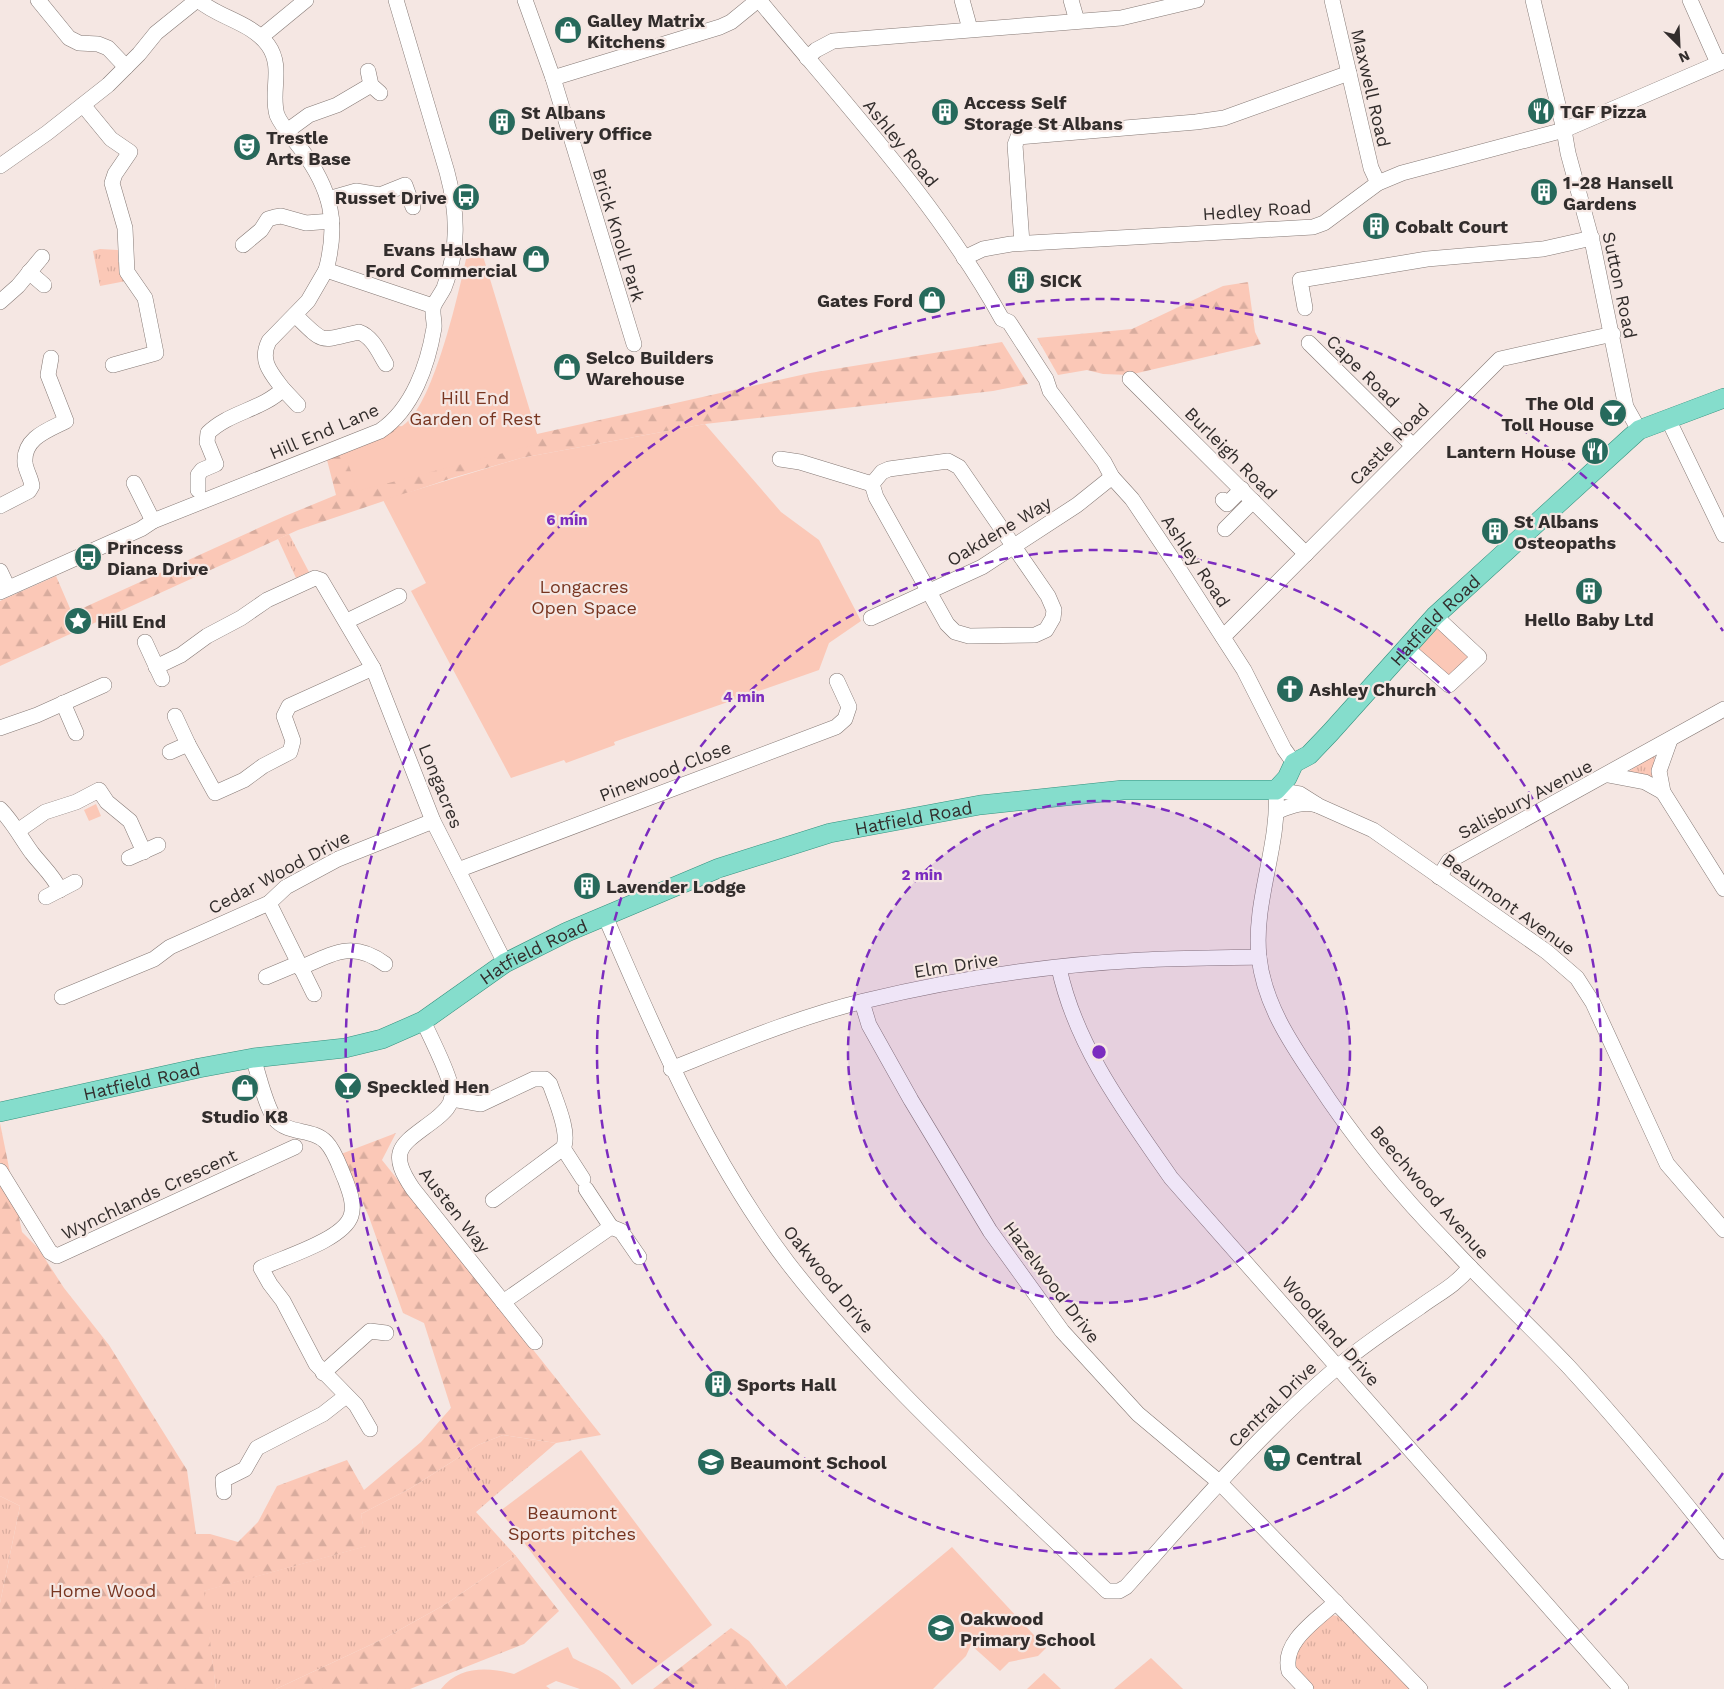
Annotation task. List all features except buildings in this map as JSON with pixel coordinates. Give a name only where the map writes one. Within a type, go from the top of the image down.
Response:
[{"type":"main road","name":"Hatfield Road","points":[[0,1112],[199,1068],[253,1058],[345,1048],[382,1039],[423,1021],[505,963],[543,943],[697,877],[761,853],[830,833],[980,805],[1123,790],[1276,790],[1287,778],[1294,763],[1309,755],[1330,734],[1435,616],[1639,430],[1724,398]]},
{"type":"street","points":[[38,0],[70,38],[79,43],[98,44],[108,48],[126,67]]},
{"type":"street","points":[[0,166],[83,105],[126,67],[156,33],[197,0],[217,14],[248,28],[262,37],[269,46],[276,65],[277,114],[314,167],[328,199],[332,221],[332,249],[326,270],[308,301],[270,341],[265,349],[264,357],[268,369],[283,389],[298,404]]},
{"type":"street","points":[[262,37],[306,0]]},
{"type":"street","name":"Hill End Lane","points":[[4,590],[141,529],[153,521],[183,511],[387,426],[402,410],[417,385],[429,350],[434,325],[433,306],[443,291],[453,263],[456,220],[455,200],[396,0]]},
{"type":"street","name":"Brick Knoll Park","points":[[525,0],[553,78],[634,344]]},
{"type":"street","points":[[553,78],[720,27],[731,22],[758,0]]},
{"type":"street","name":"Ashley Road","points":[[758,0],[899,168],[964,258],[1002,319],[1009,322],[1023,353],[1046,379],[1050,391],[1073,424],[1104,462],[1112,477],[1132,499],[1224,638],[1244,670],[1284,749],[1294,763]]},
{"type":"street","points":[[962,0],[970,29]]},
{"type":"street","points":[[1071,0],[1077,21]]},
{"type":"street","name":"Maxwell Road","points":[[1332,0],[1371,168],[1378,183]]},
{"type":"street","name":"Sutton Road","points":[[1533,0],[1568,153],[1592,238],[1613,334],[1626,408],[1639,430]]},
{"type":"street","points":[[1690,0],[1721,62]]},
{"type":"street","points":[[807,58],[816,50],[834,41],[1121,18],[1190,1]]},
{"type":"street","name":"Hedley Road","points":[[964,258],[995,245],[1313,226],[1324,223],[1349,207],[1378,183],[1414,168],[1564,130],[1721,62]]},
{"type":"street","points":[[1022,243],[1014,146],[1018,137],[1224,118],[1349,73]]},
{"type":"street","points":[[288,131],[309,115],[337,105],[373,83]]},
{"type":"street","points":[[83,105],[111,139],[130,152],[115,174],[112,183],[125,228],[127,272],[145,298],[156,353],[113,365]]},
{"type":"street","points":[[328,199],[356,191],[380,195],[406,181],[413,207]]},
{"type":"street","points":[[243,245],[261,230],[268,219],[274,217],[282,216],[306,224],[332,221]]},
{"type":"street","points":[[1305,308],[1300,280],[1427,258],[1542,249],[1592,238]]},
{"type":"street","points":[[0,302],[18,286],[42,257]]},
{"type":"street","points":[[326,270],[433,306]]},
{"type":"street","points":[[30,272],[44,285]]},
{"type":"street","points":[[295,315],[318,337],[324,340],[359,332],[365,334],[372,341],[386,364]]},
{"type":"street","name":"Castle Road","points":[[1224,638],[1500,359],[1613,334]]},
{"type":"street","name":"Cape Road","points":[[1309,343],[1413,446]]},
{"type":"street","points":[[0,506],[29,491],[32,486],[25,457],[32,441],[40,433],[66,421],[41,376],[51,358]]},
{"type":"street","name":"Burleigh Road","points":[[1130,379],[1306,554]]},
{"type":"street","points":[[198,490],[198,475],[202,470],[216,464],[207,442],[208,433],[215,426],[261,406],[283,389]]},
{"type":"street","points":[[1668,419],[1724,535]]},
{"type":"street","points":[[780,459],[800,462],[872,484]]},
{"type":"street","points":[[948,461],[960,467],[1048,596],[1054,610],[1053,618],[1046,630],[1035,635],[969,636],[956,632],[947,624],[928,593],[876,497],[872,484],[882,472],[889,469],[948,461]]},
{"type":"street","name":"Oakdene Way","points":[[871,618],[982,567],[1077,505],[1112,477]]},
{"type":"street","points":[[134,483],[153,521]]},
{"type":"street","points":[[1223,500],[1227,504],[1242,489]]},
{"type":"street","points":[[1225,529],[1253,501]]},
{"type":"street","points":[[0,571],[4,590]]},
{"type":"street","name":"Longacres","points":[[145,642],[159,673],[206,636],[241,618],[272,597],[315,578],[323,582],[373,668],[434,821],[505,963]]},
{"type":"street","points":[[347,621],[399,596]]},
{"type":"street","points":[[1406,647],[1449,685],[1479,657],[1435,616]]},
{"type":"street","points":[[176,716],[188,744],[218,799],[263,766],[290,752],[293,741],[284,716],[289,706],[373,668]]},
{"type":"street","name":"Pinewood Close","points":[[458,870],[836,727],[845,719],[848,707],[837,681]]},
{"type":"street","points":[[0,728],[104,685]]},
{"type":"street","points":[[63,703],[76,733]]},
{"type":"street","name":"Salisbury Avenue","points":[[1439,877],[1449,861],[1608,775],[1724,709]]},
{"type":"street","points":[[1670,740],[1659,771],[1663,792],[1724,889]]},
{"type":"street","points":[[170,752],[188,744]]},
{"type":"street","name":"Salisbury Avenue","points":[[1608,775],[1645,782],[1663,792]]},
{"type":"street","points":[[19,830],[45,812],[76,802],[99,790],[107,802],[130,821],[144,852]]},
{"type":"street","name":"Beaumont Avenue","points":[[1276,790],[1300,794],[1319,806]]},
{"type":"street","name":"Beechwood Avenue","points":[[1276,790],[1278,811],[1261,916],[1259,957],[1270,999],[1282,1026],[1329,1101],[1395,1185],[1470,1267],[1607,1408],[1724,1552]]},
{"type":"street","name":"Beaumont Avenue","points":[[1278,811],[1309,803],[1373,830],[1547,952],[1577,978],[1593,1003],[1668,1164],[1724,1230]]},
{"type":"street","points":[[0,809],[19,830],[33,854],[54,877],[60,890]]},
{"type":"street","name":"Cedar Wood Drive","points":[[62,997],[154,959],[170,947],[269,903],[286,887],[338,858],[434,821]]},
{"type":"street","points":[[129,858],[158,845]]},
{"type":"street","points":[[46,897],[75,882]]},
{"type":"street","points":[[269,903],[314,994]]},
{"type":"street","name":"Oakwood Drive","points":[[605,916],[671,1069],[733,1181],[788,1262],[858,1345],[924,1413],[1107,1591],[1119,1591]]},
{"type":"street","points":[[266,977],[333,954],[360,950],[371,954],[385,964]]},
{"type":"street","name":"Elm Drive","points":[[671,1069],[763,1033],[862,1002],[953,983],[1059,968],[1142,960],[1259,957]]},
{"type":"street","name":"Woodland Drive","points":[[1059,968],[1082,1036],[1114,1097],[1171,1178],[1281,1301],[1336,1368],[1621,1689]]},
{"type":"street","name":"Hazelwood Drive","points":[[862,1002],[869,1025],[911,1100],[985,1223],[1062,1331],[1138,1414],[1219,1482],[1420,1689]]},
{"type":"street","points":[[423,1021],[451,1086],[452,1099],[481,1104],[534,1079],[545,1080],[550,1084],[567,1140],[563,1148],[493,1200]]},
{"type":"street","points":[[253,1058],[275,1118],[284,1127],[316,1135],[326,1141],[352,1200],[351,1216],[344,1229],[330,1238],[261,1268],[270,1284],[284,1301],[316,1364],[356,1405],[370,1429]]},
{"type":"street","name":"Austen Way","points":[[452,1099],[441,1114],[403,1146],[398,1157],[399,1166],[413,1189],[535,1342]]},
{"type":"street","name":"Wynchlands Crescent","points":[[0,1171],[50,1252],[57,1256],[295,1147]]},
{"type":"street","points":[[563,1148],[611,1227],[621,1231],[639,1257]]},
{"type":"street","points":[[503,1302],[611,1227]]},
{"type":"street","name":"Central Drive","points":[[1119,1591],[1126,1587],[1219,1482],[1336,1368],[1422,1306],[1457,1284],[1470,1267]]},
{"type":"street","points":[[323,1372],[368,1325],[386,1333]]},
{"type":"street","points":[[224,1492],[223,1480],[245,1469],[257,1448],[323,1414],[346,1396]]},
{"type":"street","points":[[1306,1689],[1288,1671],[1288,1652],[1295,1641],[1336,1602]]},
{"type":"green space","points":[[100,249],[118,250],[118,262],[126,281],[100,286],[93,251]]},
{"type":"green space","name":"Hill End Garden of Rest","points":[[483,256],[537,434],[538,444],[358,491],[344,452],[392,433],[406,423],[416,411],[435,371],[451,321],[466,259]]},
{"type":"green space","points":[[1248,282],[1255,332],[1261,344],[1129,375],[1103,374],[1087,370],[1058,375],[1037,338],[1132,329],[1223,286]]},
{"type":"green space","points":[[1002,342],[1028,384],[993,391],[705,424],[521,458],[452,478],[298,530],[0,666],[0,601],[56,576],[72,613],[285,516],[336,495],[327,460],[397,426],[457,429],[525,419],[537,434],[810,373]]},
{"type":"green space","name":"Longacres Open Space","points":[[705,424],[781,512],[819,540],[861,621],[829,643],[819,670],[614,742],[615,745],[566,763],[564,760],[511,778],[411,591],[426,583],[383,500],[521,458]]},
{"type":"green space","points":[[289,534],[309,572],[296,578],[278,539]]},
{"type":"green space","points":[[1438,619],[1478,657],[1452,682],[1411,646]]},
{"type":"green space","points":[[1655,755],[1652,780],[1629,771]]},
{"type":"green space","points":[[96,804],[101,816],[89,821],[84,810]]},
{"type":"green space","name":"Home Wood","points":[[0,1123],[22,1232],[38,1248],[64,1288],[109,1345],[187,1470],[196,1534],[210,1534],[238,1542],[258,1522],[277,1486],[347,1460],[364,1490],[421,1442],[451,1408],[424,1323],[403,1313],[369,1217],[341,1154],[396,1133],[382,1160],[601,1435],[556,1443],[503,1435],[478,1445],[411,1488],[361,1514],[367,1546],[204,1591],[216,1689],[0,1689],[0,1603],[20,1506],[0,1496]]},
{"type":"green space","points":[[503,1435],[556,1443],[476,1512],[516,1556],[446,1604],[383,1639],[276,1689],[216,1689],[203,1591],[366,1546],[361,1514],[411,1488],[478,1445]]},
{"type":"green space","name":"Beaumont Sports pitches","points":[[581,1450],[712,1625],[632,1685],[500,1511]]},
{"type":"green space","points":[[0,1496],[20,1506],[0,1603]]},
{"type":"green space","name":"Oakwood Primary School","points":[[952,1547],[1046,1648],[1038,1656],[1009,1662],[1000,1671],[971,1645],[966,1656],[933,1689],[788,1689],[786,1686]]},
{"type":"green space","points":[[516,1556],[559,1611],[524,1644],[410,1689],[276,1689],[383,1639],[446,1604]]},
{"type":"green space","points":[[1331,1615],[1345,1617],[1413,1689],[1313,1689],[1292,1664],[1297,1646]]},
{"type":"green space","points":[[731,1628],[749,1641],[788,1689],[653,1689]]},
{"type":"green space","points":[[568,1647],[573,1658],[599,1670],[611,1678],[621,1689],[580,1689],[556,1681],[546,1686],[550,1689],[441,1689],[456,1676],[474,1670],[494,1670],[514,1674]]},
{"type":"green space","points":[[1151,1658],[1183,1689],[1114,1689]]},
{"type":"green space","points":[[1044,1673],[1061,1689],[1027,1689]]},
{"type":"place","name":"Galley Matrix Kitchens","points":[[568,30]]},
{"type":"place","name":"TGF Pizza","points":[[1541,111]]},
{"type":"place","name":"Access Self Storage St Albans","points":[[945,112]]},
{"type":"place","name":"St Albans Delivery Office","points":[[502,122]]},
{"type":"place","name":"Trestle Arts Base","points":[[247,147]]},
{"type":"place","name":"1-28 Hansell Gardens","points":[[1544,192]]},
{"type":"place","name":"Russet Drive","points":[[466,197]]},
{"type":"place","name":"Cobalt Court","points":[[1376,226]]},
{"type":"place","name":"Evans Halshaw Ford Commercial","points":[[536,259]]},
{"type":"place","name":"SICK","points":[[1021,280]]},
{"type":"place","name":"Gates Ford","points":[[932,300]]},
{"type":"place","name":"Selco Builders Warehouse","points":[[567,367]]},
{"type":"place","name":"The Old Toll House","points":[[1613,413]]},
{"type":"place","name":"Lantern House","points":[[1595,451]]},
{"type":"place","name":"St Albans Osteopaths","points":[[1495,531]]},
{"type":"place","name":"Princess Diana Drive","points":[[88,557]]},
{"type":"place","name":"Hello Baby Ltd","points":[[1589,591]]},
{"type":"place","name":"Hill End","points":[[78,621]]},
{"type":"place","name":"Ashley Church","points":[[1290,689]]},
{"type":"place","name":"Lavender Lodge","points":[[587,886]]},
{"type":"place","name":"Speckled Hen","points":[[348,1086]]},
{"type":"place","name":"Studio K8","points":[[245,1088]]},
{"type":"place","name":"Sports Hall","points":[[718,1384]]},
{"type":"place","name":"Central","points":[[1277,1458]]},
{"type":"place","name":"Beaumont School","points":[[711,1462]]},
{"type":"place","name":"Oakwood Primary School","points":[[941,1628]]}]
